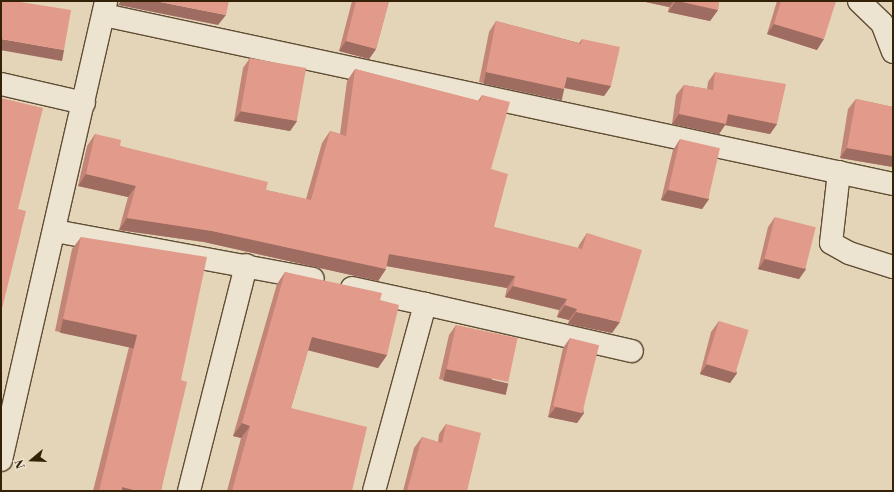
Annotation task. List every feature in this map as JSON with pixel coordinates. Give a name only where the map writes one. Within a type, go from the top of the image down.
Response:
[{"type":"street","points":[[860,1],[882,23],[893,52]]},
{"type":"street","points":[[1,460],[105,8],[893,184]]},
{"type":"street","points":[[1,84],[84,103]]},
{"type":"street","points":[[839,172],[832,242],[849,253],[893,267]]},
{"type":"street","points":[[54,231],[246,265],[632,351]]},
{"type":"street","points":[[189,491],[246,265]]},
{"type":"street","points":[[374,491],[425,304]]},
{"type":"building","points":[[1,1],[14,1],[71,10],[64,50],[1,39]]},
{"type":"building","points":[[155,1],[229,1],[226,15]]},
{"type":"building","points":[[356,1],[389,1],[376,49],[346,41]]},
{"type":"building","points":[[678,1],[719,1],[718,10]]},
{"type":"building","points":[[781,1],[836,1],[824,39],[774,24]]},
{"type":"building","points":[[496,21],[581,44],[582,39],[620,47],[611,86],[567,77],[564,89],[486,72]]},
{"type":"building","points":[[250,58],[306,68],[297,121],[241,111]]},
{"type":"building","points":[[355,69],[480,101],[482,95],[510,102],[491,169],[508,174],[494,227],[582,249],[587,233],[642,250],[620,322],[576,312],[577,309],[565,305],[567,299],[513,286],[515,276],[389,254],[386,269],[212,231],[127,218],[136,186],[86,174],[95,134],[121,140],[120,146],[268,182],[266,190],[311,200],[330,131],[346,136]]},
{"type":"building","points":[[715,72],[786,84],[777,124],[728,114],[726,124],[679,114],[684,85],[713,90]]},
{"type":"building","points":[[1,98],[43,108],[18,209],[26,211],[1,313]]},
{"type":"building","points":[[856,99],[893,107],[893,156],[847,148]]},
{"type":"building","points":[[680,139],[720,148],[708,199],[668,190]]},
{"type":"building","points":[[775,217],[816,227],[805,269],[765,259]]},
{"type":"building","points":[[81,237],[207,257],[181,380],[187,382],[161,491],[138,491],[122,487],[122,491],[99,491],[137,335],[63,319]]},
{"type":"building","points":[[285,272],[382,293],[380,300],[399,305],[387,355],[312,337],[291,408],[367,427],[352,491],[232,491],[250,426],[242,423]]},
{"type":"building","points":[[719,321],[749,330],[735,373],[706,364]]},
{"type":"building","points":[[456,325],[518,338],[508,382],[447,369]]},
{"type":"building","points":[[570,338],[599,345],[582,413],[553,406]]},
{"type":"building","points":[[446,424],[481,433],[467,491],[407,491],[422,437],[442,443]]}]
